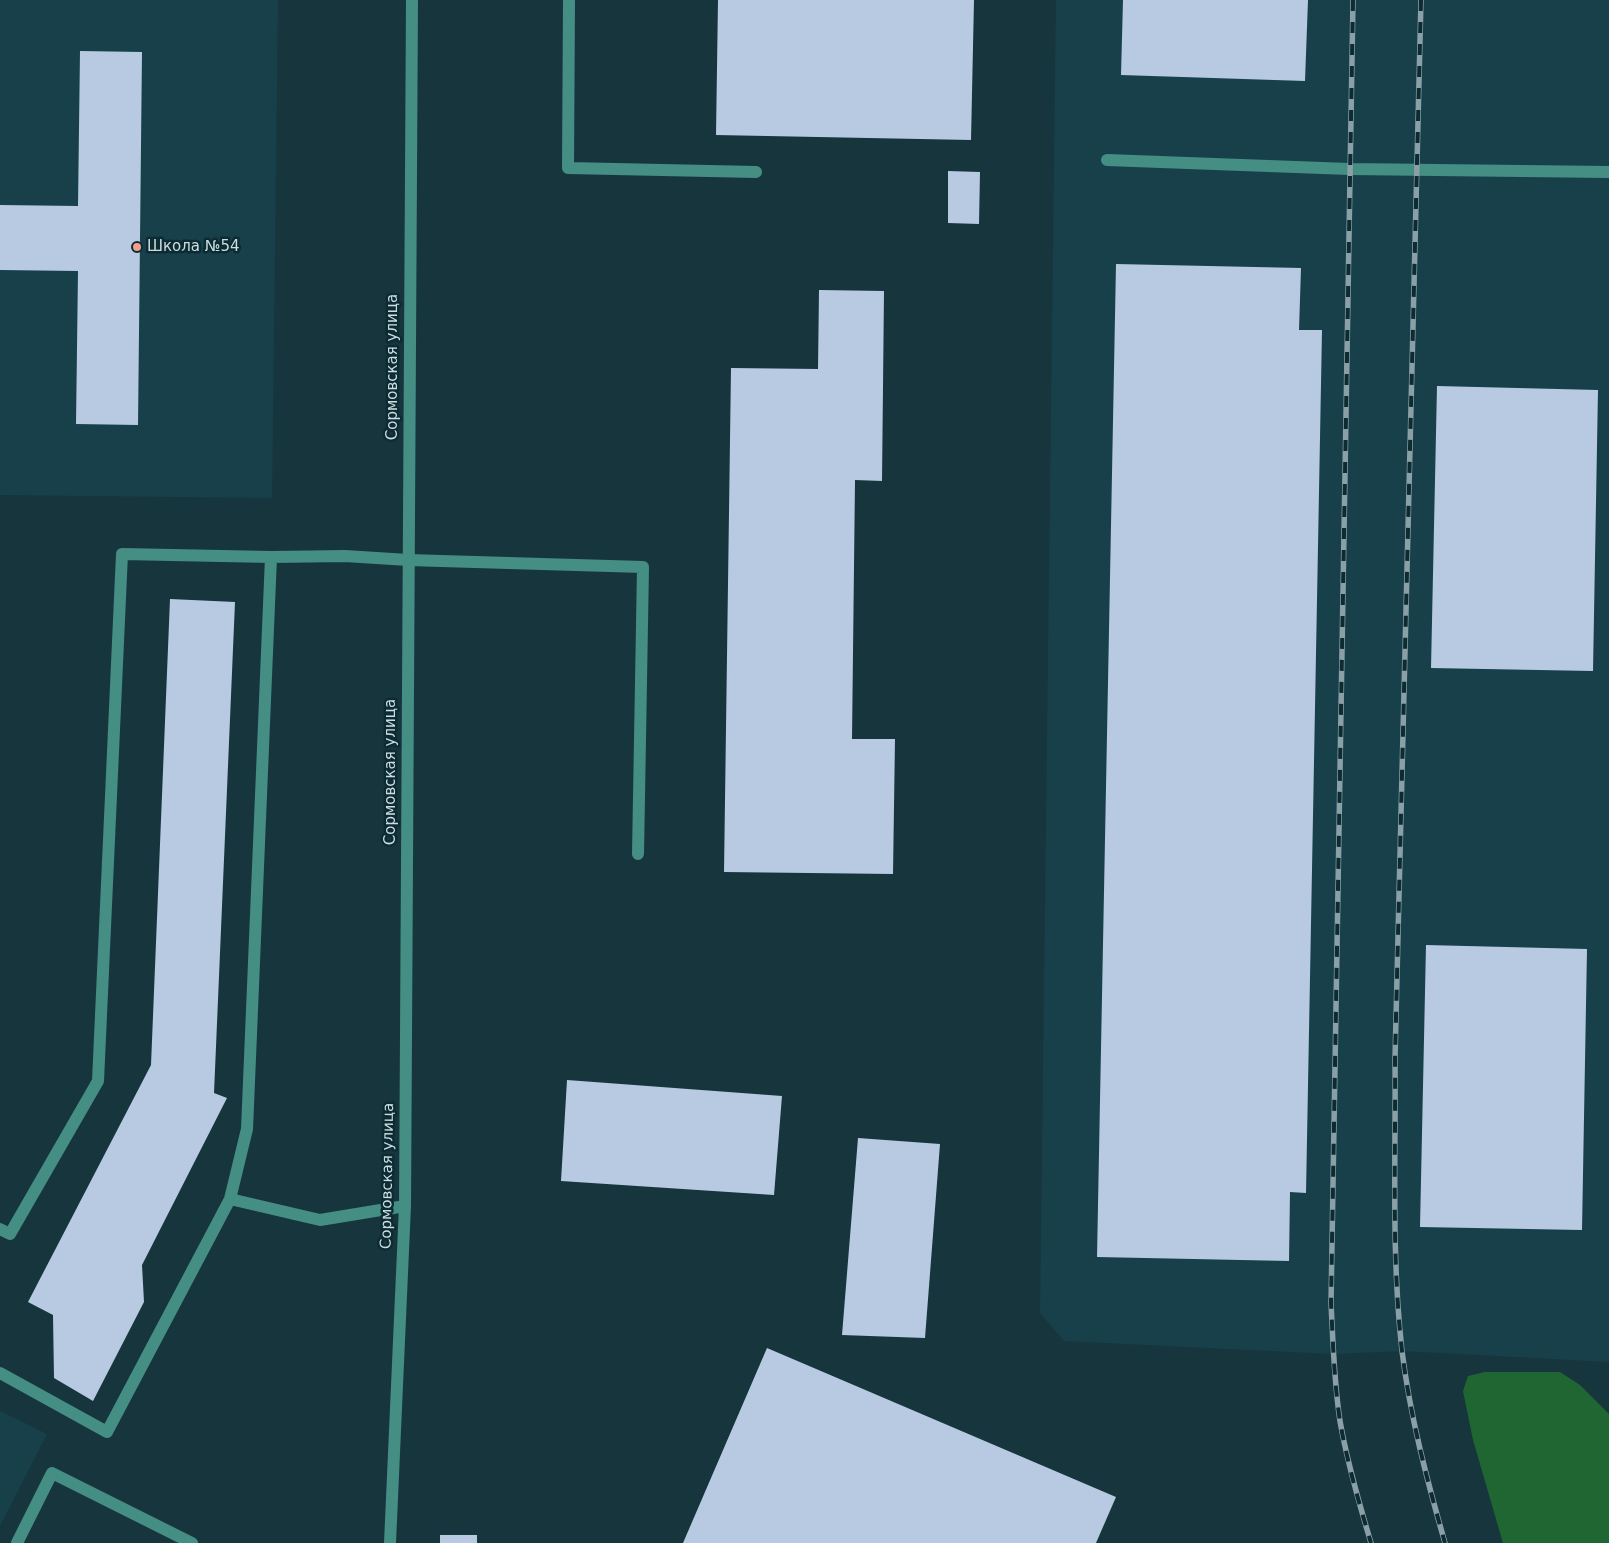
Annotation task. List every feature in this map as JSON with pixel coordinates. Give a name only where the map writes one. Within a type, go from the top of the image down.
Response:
[{"type":"street","name":"Сормовская улица","points":[[390,1543],[405,1206],[412,0]]},
{"type":"street","points":[[569,0],[568,168],[756,172]]},
{"type":"street","points":[[1107,160],[1349,169],[1609,172]]},
{"type":"street","points":[[0,1229],[10,1234],[98,1081],[122,554],[271,557],[345,556],[408,560],[643,567],[638,854]]},
{"type":"street","points":[[0,1373],[107,1432],[230,1199],[247,1130],[271,557]]},
{"type":"street","points":[[230,1199],[320,1220],[405,1206]]},
{"type":"street","points":[[17,1543],[52,1473],[192,1543]]},
{"type":"shaded area","name":"Школа №54","points":[[0,0],[278,0],[272,498],[0,495]]},
{"type":"shaded area","points":[[1056,0],[1609,0],[1609,1362],[1403,1351],[1333,1354],[1064,1341],[1040,1313]]},
{"type":"shaded area","points":[[0,1411],[47,1434],[0,1526]]},
{"type":"green space","points":[[1485,1372],[1560,1372],[1580,1385],[1609,1414],[1609,1543],[1503,1543],[1473,1440],[1463,1391],[1468,1376]]},
{"type":"building","points":[[718,0],[974,0],[971,140],[716,135]]},
{"type":"building","points":[[1123,0],[1308,0],[1305,81],[1121,75]]},
{"type":"building","name":"Школа №54","points":[[80,51],[142,52],[138,425],[76,424],[78,271],[0,270],[0,205],[78,206]]},
{"type":"building","points":[[948,171],[980,172],[979,224],[948,223]]},
{"type":"building","points":[[1116,264],[1301,268],[1299,330],[1322,330],[1306,1193],[1290,1192],[1289,1261],[1097,1257]]},
{"type":"building","points":[[819,290],[884,291],[882,481],[855,480],[852,739],[895,739],[893,874],[724,872],[731,368],[818,369]]},
{"type":"building","points":[[1437,386],[1598,390],[1593,671],[1431,668]]},
{"type":"building","points":[[170,599],[235,602],[214,1093],[227,1098],[142,1265],[144,1302],[93,1401],[54,1378],[53,1315],[28,1302],[151,1065]]},
{"type":"building","points":[[1426,945],[1587,949],[1582,1230],[1420,1227]]},
{"type":"building","points":[[567,1080],[782,1096],[774,1195],[561,1181]]},
{"type":"building","points":[[858,1138],[940,1144],[925,1338],[842,1335]]},
{"type":"building","points":[[767,1348],[1116,1497],[1096,1543],[683,1543]]},
{"type":"building","points":[[440,1535],[477,1535],[477,1543],[440,1543]]},
{"type":"railway","points":[[1353,0],[1331,1303],[1335,1377],[1340,1421],[1350,1467],[1371,1543]]},
{"type":"railway","points":[[1421,0],[1395,1059],[1395,1242],[1396,1278],[1405,1375],[1420,1448],[1445,1543]]},
{"type":"place","name":"Школа №54","points":[[137,247]]}]
